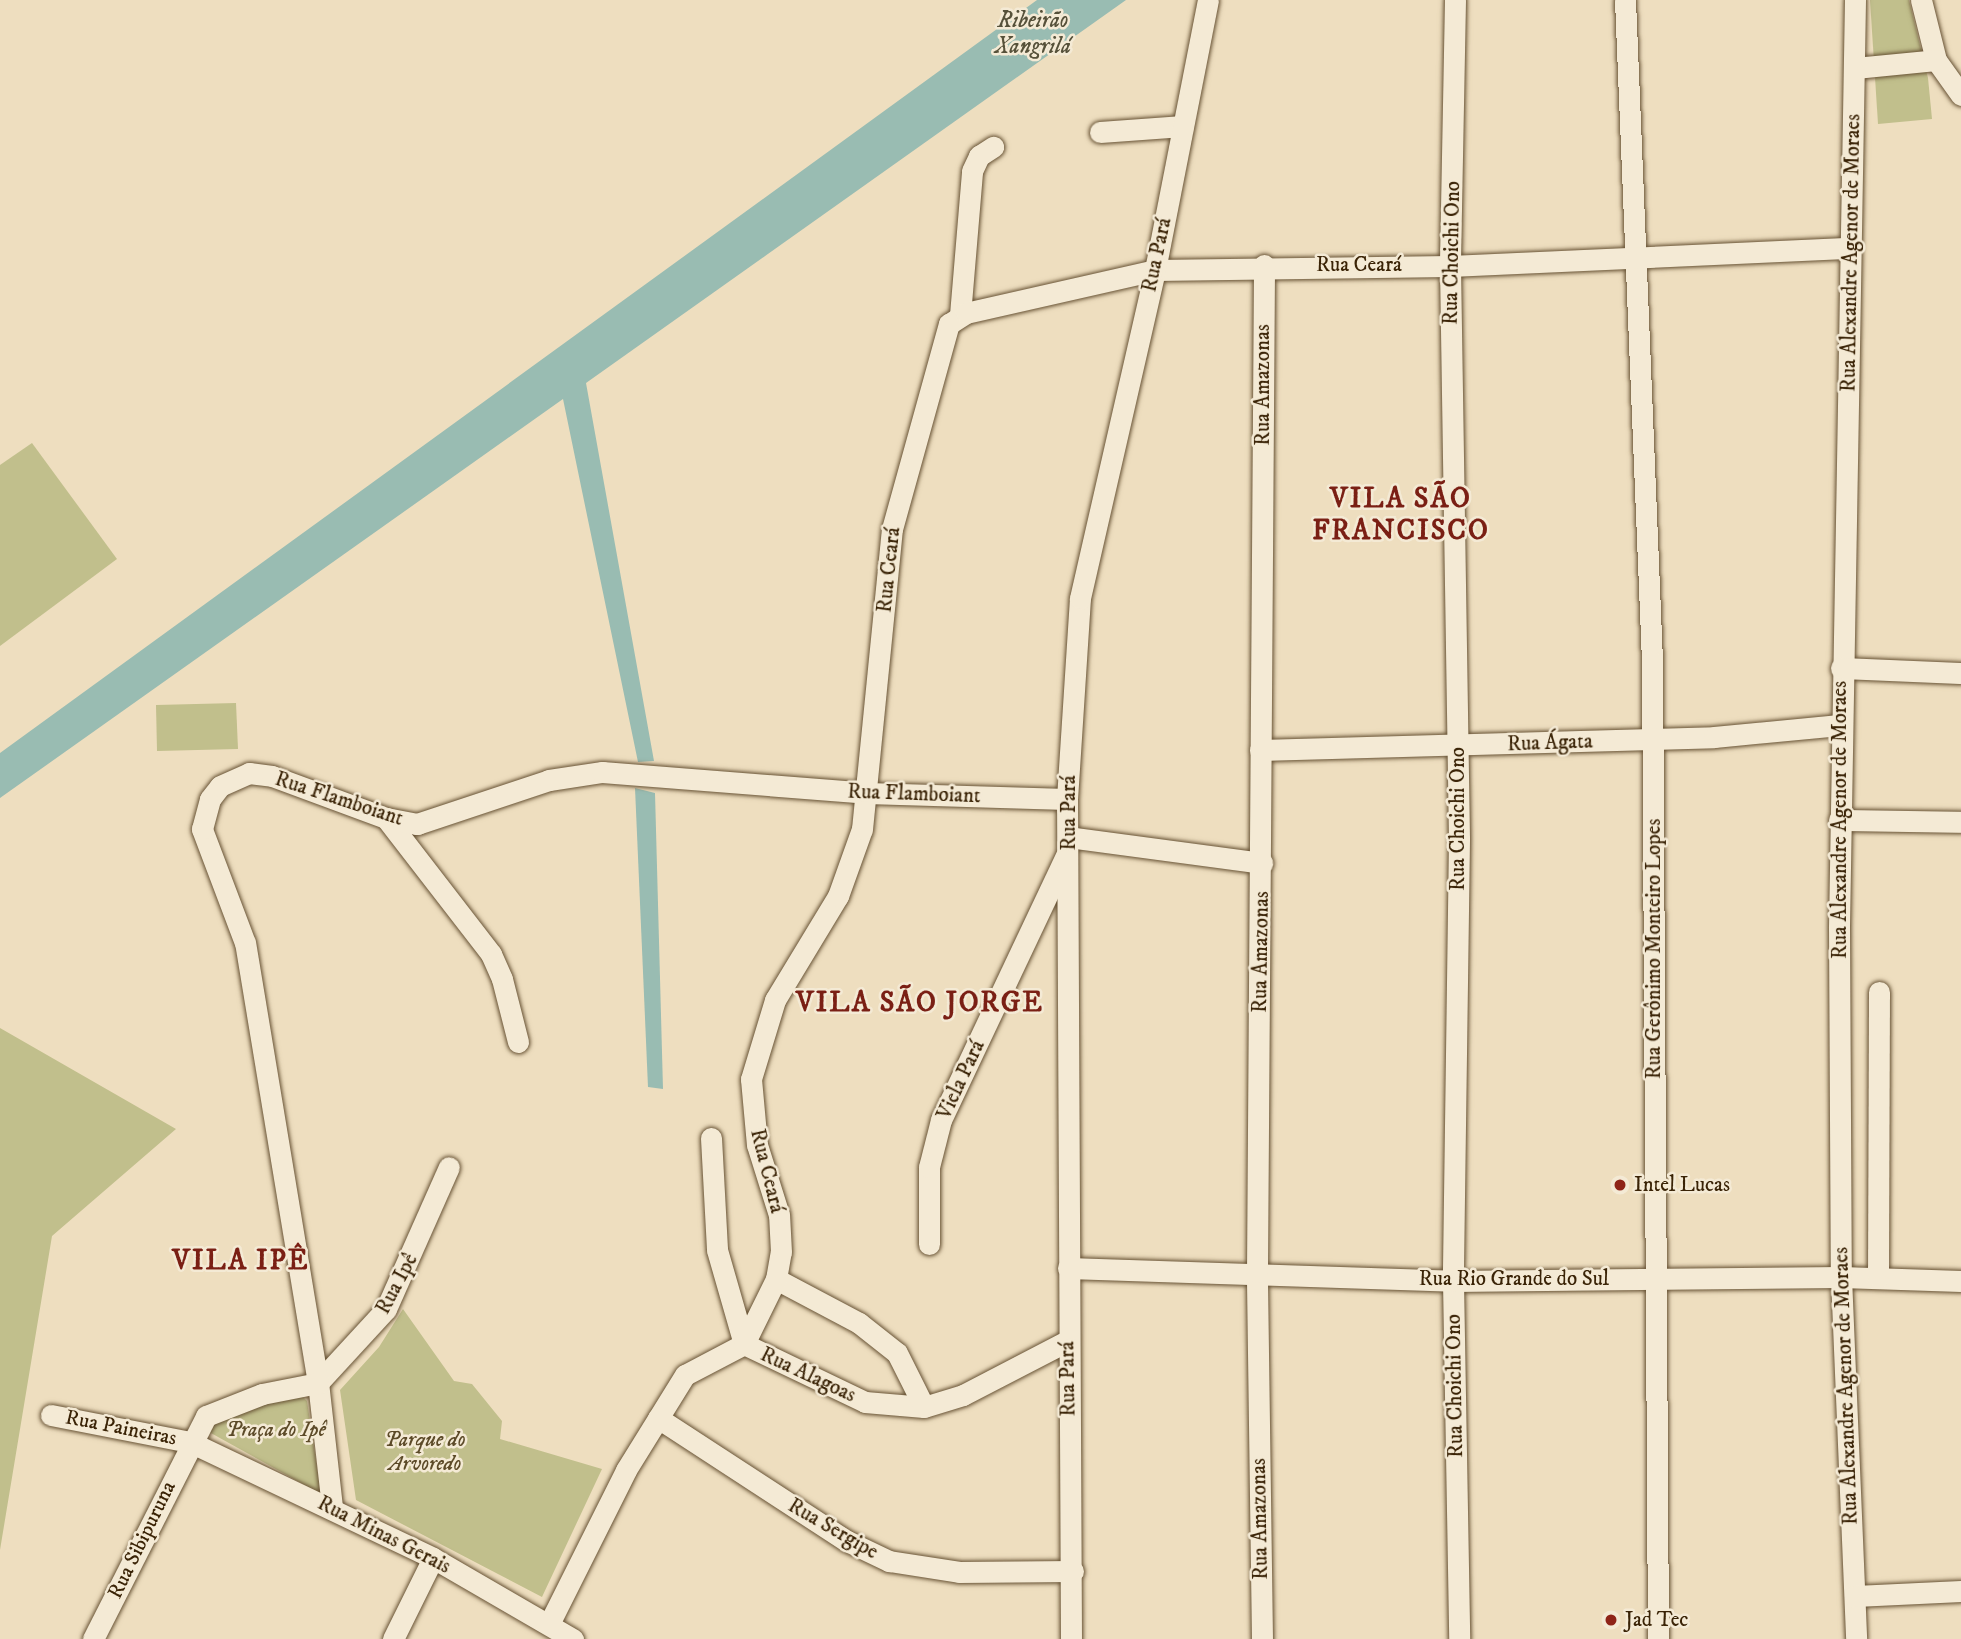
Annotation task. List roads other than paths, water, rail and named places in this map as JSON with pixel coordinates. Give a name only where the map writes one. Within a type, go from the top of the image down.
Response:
[{"type":"street","name":"Rua Pará","points":[[1071,1639],[1073,1571],[1067,1341],[1067,799],[1086,563],[1155,270],[1208,0]]},
{"type":"street","name":"Rua Choichi Ono","points":[[1455,0],[1450,266],[1458,746],[1453,1281],[1459,1639]]},
{"type":"street","name":"Rua Gerônimo Monteiro Lopes","points":[[1625,0],[1638,259],[1653,739],[1658,1639]]},
{"type":"street","name":"Rua Alexandre Agenor de Moraes","points":[[1855,0],[1839,820],[1841,1277],[1856,1639]]},
{"type":"street","points":[[1921,0],[1936,60],[1961,95]]},
{"type":"street","points":[[1855,68],[1936,60]]},
{"type":"street","points":[[1100,132],[1183,126]]},
{"type":"street","points":[[960,315],[972,172],[979,156],[993,147]]},
{"type":"street","name":"Rua Ceará","points":[[744,1344],[776,1279],[781,1251],[779,1215],[757,1145],[751,1079],[775,1000],[824,923],[853,860],[866,793],[897,506],[946,332],[960,315],[1155,270],[1264,265],[1450,266],[1852,248]]},
{"type":"street","name":"Rua Amazonas","points":[[1262,1639],[1256,1272],[1262,863],[1260,750],[1264,265]]},
{"type":"street","points":[[1840,668],[1961,673]]},
{"type":"street","name":"Rua Ágata","points":[[1260,750],[1653,739],[1839,725]]},
{"type":"street","name":"Rua Flamboiant","points":[[332,1507],[318,1383],[245,943],[202,829],[210,799],[220,786],[249,774],[295,782],[386,818],[434,821],[549,780],[603,772],[866,793],[1067,799]]},
{"type":"street","points":[[386,818],[491,954],[502,979],[517,1042]]},
{"type":"street","points":[[1839,820],[1961,822]]},
{"type":"street","points":[[1068,843],[1262,863]]},
{"type":"street","name":"Viela Pará","points":[[929,1244],[929,1167],[941,1120],[1068,843]]},
{"type":"street","points":[[1878,1277],[1879,992]]},
{"type":"street","name":"Rua Alagoas","points":[[711,1138],[718,1250],[744,1344],[864,1402],[924,1407],[963,1395],[1067,1341]]},
{"type":"street","name":"Rua Ipê","points":[[318,1383],[386,1309],[449,1167]]},
{"type":"street","name":"Rua Rio Grande do Sul","points":[[1068,1268],[1256,1272],[1453,1281],[1841,1277],[1961,1281]]},
{"type":"street","points":[[776,1279],[859,1323],[897,1353],[924,1407]]},
{"type":"street","points":[[548,1624],[626,1470],[685,1375],[744,1344]]},
{"type":"street","name":"Rua Sibipuruna","points":[[93,1639],[190,1441],[215,1409],[318,1383]]},
{"type":"street","name":"Rua Paineiras","points":[[51,1415],[190,1441]]},
{"type":"street","name":"Rua Sergipe","points":[[658,1418],[847,1541],[889,1561],[959,1573],[1073,1571]]},
{"type":"street","name":"Rua Minas Gerais","points":[[190,1441],[332,1507],[433,1558],[573,1639]]},
{"type":"street","points":[[393,1639],[433,1558]]},
{"type":"street","points":[[1855,1596],[1961,1591]]},
{"type":"water","name":"Ribeirão Xangrilá","points":[[1037,0],[1126,0],[586,383],[654,761],[638,762],[563,399],[0,798],[0,753]]},
{"type":"water","points":[[635,788],[655,793],[663,1089],[648,1087]]},
{"type":"place","name":"Intel Lucas","points":[[1620,1185]]},
{"type":"place","name":"Jad Tec","points":[[1611,1620]]},
{"type":"district","name":"VILA SÃO FRANCISCO","points":[[1401,515]]},
{"type":"district","name":"VILA SÃO JORGE","points":[[920,1003]]},
{"type":"district","name":"VILA IPÊ","points":[[241,1261]]},
{"type":"park label","name":"Praça do Ipê","points":[[276,1430]]},
{"type":"park label","name":"Parque do Arvoredo","points":[[425,1452]]}]
